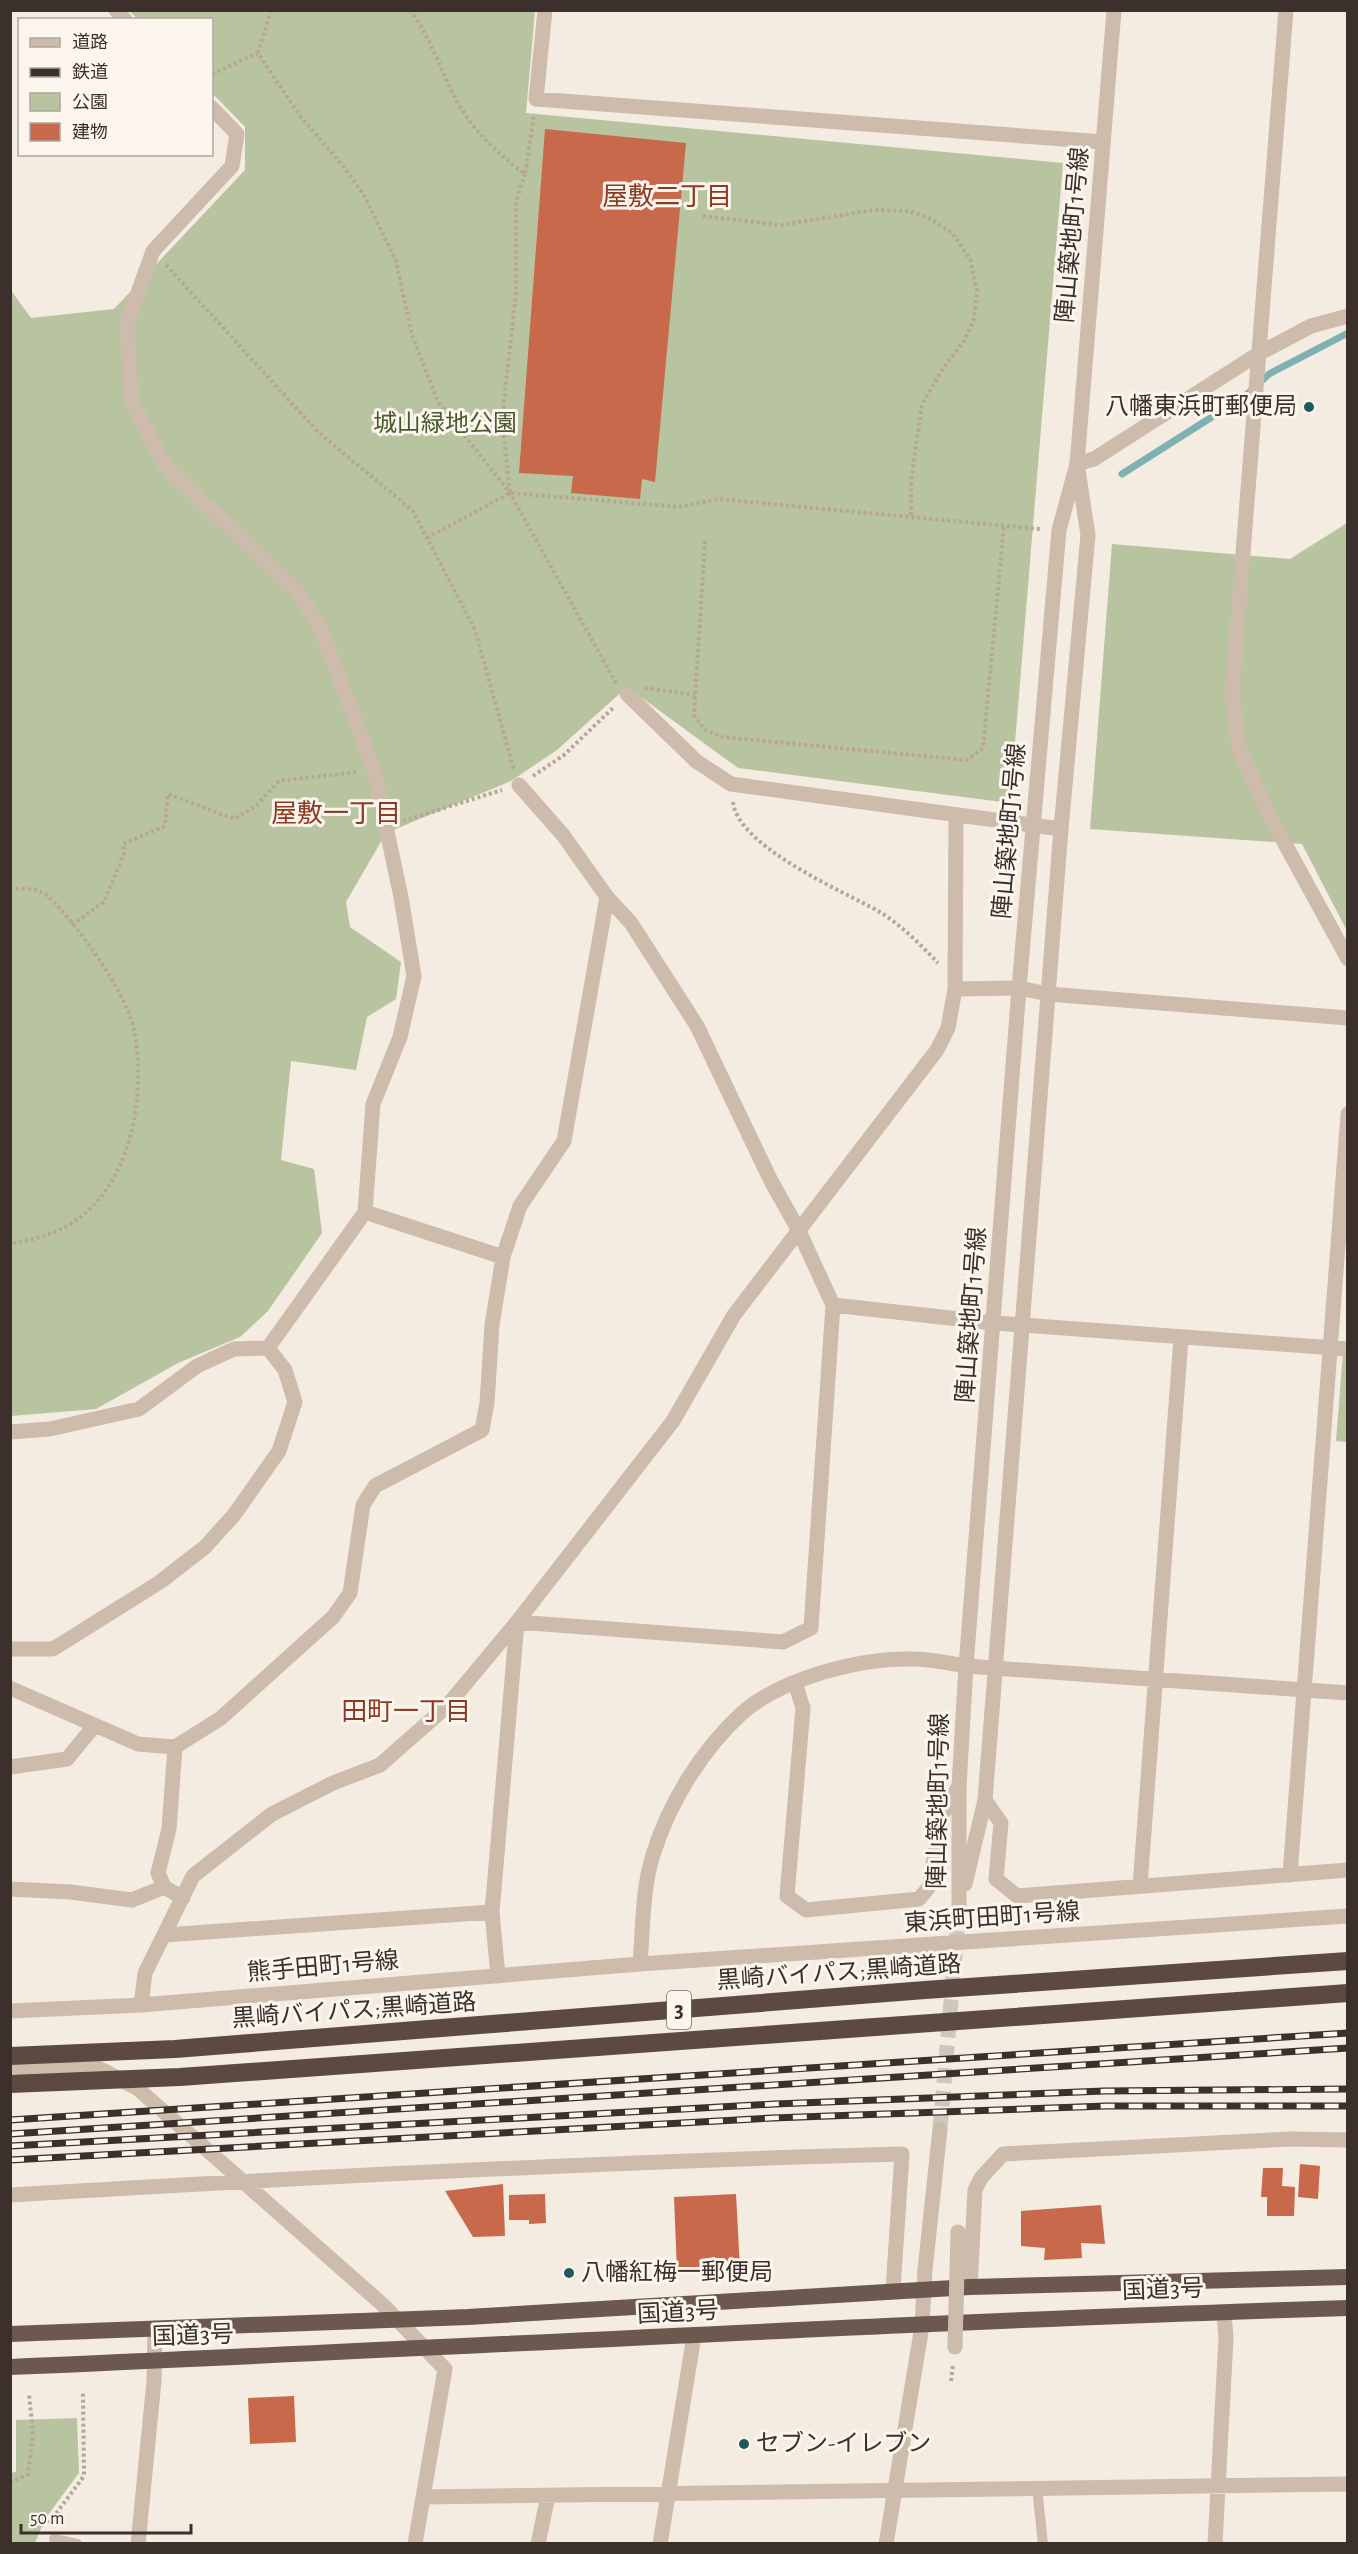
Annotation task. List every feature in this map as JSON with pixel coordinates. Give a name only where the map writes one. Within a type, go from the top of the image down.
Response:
[{"type":"highway","name":"黒崎バイパス;黒崎道路","points":[[10,2056],[175,2049],[925,1990],[1347,1961]]},
{"type":"highway","name":"3","points":[[10,2084],[180,2077],[1347,1993]]},
{"type":"highway","name":"国道3号","points":[[10,2334],[400,2320],[893,2290],[1347,2277]]},
{"type":"highway","name":"国道3号","points":[[10,2367],[427,2349],[867,2326],[1347,2308]]},
{"type":"street","points":[[545,10],[536,99],[1103,142]]},
{"type":"street","name":"陣山築地町1号線","points":[[1077,464],[1088,535],[1061,829],[997,1668],[985,1800],[959,1909],[959,1786],[966,1666],[995,1323],[1032,826],[1059,530],[1077,464],[1114,10]]},
{"type":"street","points":[[1286,10],[1232,692],[1239,749],[1272,820],[1347,959]]},
{"type":"street","points":[[213,109],[237,134],[232,165],[153,251],[127,323],[131,399],[165,466],[298,592],[321,629],[374,770],[401,897],[414,976],[400,1037],[373,1104],[365,1212],[268,1348]]},
{"type":"street","points":[[1077,464],[1094,459],[1258,361],[1311,326],[1347,315]]},
{"type":"street","points":[[627,694],[696,761],[731,784],[956,817],[1061,829]]},
{"type":"street","points":[[517,1622],[783,1642],[811,1628],[833,1305],[798,1229],[771,1181],[697,1026],[631,923],[607,897],[563,835],[519,785]]},
{"type":"street","points":[[141,2005],[145,1973],[193,1876],[272,1814],[333,1782],[380,1765],[447,1706],[517,1622],[673,1422],[734,1315],[937,1050],[948,1028],[955,985],[956,817]]},
{"type":"street","points":[[10,1688],[138,1744],[175,1747],[221,1718],[333,1617],[351,1593],[363,1505],[375,1486],[482,1430],[487,1402],[492,1325],[503,1257],[520,1206],[564,1141],[607,897]]},
{"type":"street","points":[[955,985],[1019,988],[1048,994],[1347,1018]]},
{"type":"street","points":[[1290,1875],[1347,1114]]},
{"type":"street","points":[[365,1212],[503,1257]]},
{"type":"street","points":[[833,1305],[1024,1326],[1347,1349]]},
{"type":"street","points":[[1140,1886],[1181,1338]]},
{"type":"street","points":[[10,1432],[50,1429],[139,1409],[197,1366],[234,1349],[268,1348]]},
{"type":"street","points":[[10,1649],[52,1649],[160,1582],[205,1548],[234,1515],[279,1451],[295,1402],[285,1370],[268,1348]]},
{"type":"street","points":[[498,1976],[492,1912],[517,1622]]},
{"type":"street","points":[[640,1964],[652,1857],[674,1800],[710,1750],[741,1714],[766,1696],[795,1683],[859,1663],[913,1659],[966,1666],[1347,1693]]},
{"type":"street","points":[[795,1683],[803,1708],[787,1896],[806,1910],[919,1899],[929,1887],[942,1815],[959,1786]]},
{"type":"street","points":[[10,1767],[67,1759],[95,1725]]},
{"type":"street","points":[[175,1747],[169,1829],[158,1874],[164,1887],[183,1899]]},
{"type":"street","points":[[985,1800],[1000,1823],[996,1879],[1017,1896],[1347,1870]]},
{"type":"street","points":[[10,1889],[70,1892],[132,1900],[164,1887]]},
{"type":"street","points":[[165,1935],[492,1912]]},
{"type":"street","name":"東浜町田町1号線","points":[[640,1964],[1347,1916]]},
{"type":"street","name":"熊手田町1号線","points":[[10,2011],[141,2005],[640,1964]]},
{"type":"street","points":[[10,2072],[98,2068],[137,2088],[400,2320],[445,2369],[415,2544]]},
{"type":"street","points":[[886,2544],[922,2325],[923,2289],[940,2129]]},
{"type":"street","points":[[970,2287],[975,2190],[981,2178],[1003,2154],[1291,2139],[1347,2140]]},
{"type":"street","points":[[10,2195],[245,2181],[732,2159],[902,2154],[893,2290]]},
{"type":"street","points":[[955,2347],[958,2232]]},
{"type":"street","points":[[1215,2544],[1226,2338],[1224,2312]]},
{"type":"street","points":[[138,2544],[156,2361],[154,2328]]},
{"type":"street","points":[[660,2544],[694,2336]]},
{"type":"street","points":[[423,2497],[1347,2484]]},
{"type":"street","points":[[538,2544],[548,2496]]},
{"type":"lane","points":[[1037,2487],[1044,2544]]},
{"type":"lane","points":[[49,2536],[77,2544]]},
{"type":"path","points":[[213,74],[258,53],[271,10]]},
{"type":"path","points":[[410,10],[425,29],[460,107],[475,128],[525,174]]},
{"type":"path","points":[[258,53],[300,116],[344,166],[365,197],[396,261],[412,335],[438,402],[510,493],[611,679],[627,694]]},
{"type":"path","points":[[510,493],[502,419],[516,293],[516,201],[525,174],[536,99]]},
{"type":"path","points":[[703,216],[781,225],[874,210],[909,211],[929,218],[952,234],[970,259],[977,291],[974,319],[964,341],[942,370],[922,404],[911,480],[911,516]]},
{"type":"path","points":[[153,251],[318,432],[413,511],[475,630],[519,785]]},
{"type":"path","points":[[427,538],[510,493],[680,507],[718,499],[1059,530]]},
{"type":"path","points":[[705,541],[694,715],[705,730],[722,737],[967,760],[983,748],[1004,525]]},
{"type":"path","points":[[385,826],[519,785],[564,755],[627,694],[649,686],[695,694]]},
{"type":"path","points":[[72,925],[104,902],[124,854],[123,844],[165,826],[168,794],[171,793],[224,817],[234,819],[257,805],[279,781],[374,770]]},
{"type":"path","points":[[731,784],[734,812],[756,837],[808,876],[880,912],[918,943],[955,985]]},
{"type":"path","points":[[10,888],[37,890],[48,896],[116,983],[134,1028],[140,1080],[130,1133],[120,1165],[107,1190],[90,1209],[68,1225],[49,1234],[10,1244]]},
{"type":"path","points":[[49,2536],[48,2523],[84,2476],[83,2393]]},
{"type":"path","points":[[10,2483],[28,2474],[33,2434],[29,2394]]},
{"type":"green space","name":"城山緑地公園","points":[[129,11],[535,11],[526,113],[1063,163],[1010,803],[738,768],[627,687],[557,750],[511,781],[386,833],[346,902],[350,927],[401,962],[396,999],[367,1017],[356,1070],[291,1061],[281,1160],[314,1169],[322,1233],[268,1311],[240,1337],[178,1363],[96,1409],[11,1416],[10,289],[31,318],[114,309],[245,170],[245,127],[213,94],[213,18],[137,18]]},
{"type":"green space","points":[[1347,523],[1347,931],[1302,844],[1090,829],[1112,544],[1290,559]]},
{"type":"green space","points":[[1343,1353],[1347,1353],[1347,1442],[1336,1441]]},
{"type":"green space","points":[[77,2418],[79,2473],[45,2519],[35,2543],[11,2543],[10,2473],[16,2472],[16,2420]]},
{"type":"building","points":[[545,129],[686,143],[655,482],[642,479],[640,499],[571,493],[573,476],[519,473]]},
{"type":"building","points":[[1300,2164],[1320,2166],[1318,2199],[1298,2197]]},
{"type":"building","points":[[1263,2168],[1283,2168],[1282,2186],[1295,2187],[1294,2216],[1267,2216],[1267,2197],[1261,2197]]},
{"type":"building","points":[[503,2184],[505,2236],[473,2237],[445,2191]]},
{"type":"building","points":[[545,2194],[546,2223],[529,2224],[529,2220],[509,2220],[509,2195]]},
{"type":"building","points":[[736,2194],[740,2269],[677,2272],[674,2197]]},
{"type":"building","points":[[1101,2205],[1105,2244],[1081,2243],[1082,2258],[1044,2260],[1045,2248],[1021,2246],[1021,2211]]},
{"type":"building","points":[[294,2396],[296,2442],[250,2444],[248,2398]]},
{"type":"waterway","points":[[1122,474],[1245,396],[1269,374],[1348,333]]},
{"type":"tunnel","points":[[940,2129],[959,1909]]},
{"type":"railway","points":[[10,2120],[1348,2033]]},
{"type":"railway","points":[[10,2134],[1348,2048]]},
{"type":"railway","points":[[10,2146],[775,2104],[1104,2091],[1348,2089]]},
{"type":"railway","points":[[10,2160],[773,2118],[1106,2106],[1348,2106]]},
{"type":"place","name":"八幡東浜町郵便局","points":[[1309,407]]},
{"type":"place","name":"八幡紅梅一郵便局","points":[[569,2273]]},
{"type":"place","name":"セブン-イレブン","points":[[744,2444]]},
{"type":"district","name":"屋敷二丁目","points":[[667,197]]},
{"type":"district","name":"屋敷一丁目","points":[[336,814]]},
{"type":"district","name":"田町一丁目","points":[[406,1712]]}]
